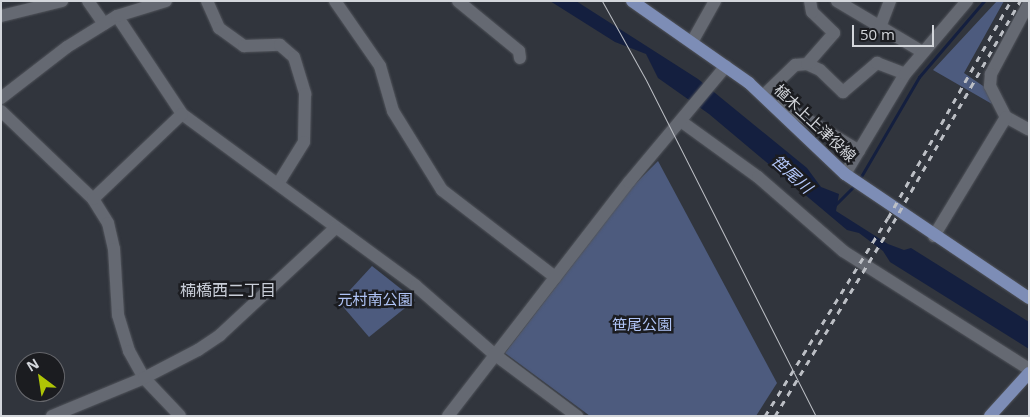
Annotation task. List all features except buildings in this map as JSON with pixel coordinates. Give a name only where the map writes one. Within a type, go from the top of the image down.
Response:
[{"type":"main road","name":"植木上上津役線","points":[[632,1],[692,42],[723,71],[754,87],[845,174],[934,236],[1029,298]]},
{"type":"main road","points":[[990,416],[1029,373]]},
{"type":"street","points":[[1,16],[62,1]]},
{"type":"street","points":[[88,1],[104,24]]},
{"type":"street","points":[[1,98],[67,47],[104,24],[118,16],[166,1]]},
{"type":"street","points":[[207,1],[219,28],[244,46],[280,45],[294,58],[305,94],[304,142],[278,184]]},
{"type":"street","points":[[335,1],[380,66],[393,111],[442,190],[555,277]]},
{"type":"street","points":[[458,1],[520,51],[520,58]]},
{"type":"street","points":[[692,42],[715,1]]},
{"type":"street","points":[[807,64],[834,33],[812,12],[810,1]]},
{"type":"street","points":[[836,1],[921,52]]},
{"type":"street","points":[[880,27],[890,1]]},
{"type":"street","points":[[845,174],[905,74],[921,52],[967,1]]},
{"type":"street","points":[[1029,3],[991,74],[990,86],[1006,117],[1029,130]]},
{"type":"street","points":[[118,16],[182,114],[416,286],[494,354],[577,416]]},
{"type":"street","points":[[765,94],[795,64],[807,64],[820,70],[843,92],[877,63],[905,74]]},
{"type":"street","points":[[448,416],[494,354],[629,182],[723,71]]},
{"type":"street","points":[[754,87],[859,151]]},
{"type":"street","points":[[1,111],[93,199],[108,223],[114,249],[118,315],[129,351],[144,378],[180,416]]},
{"type":"street","points":[[93,199],[182,114]]},
{"type":"street","points":[[934,236],[1006,117]]},
{"type":"street","points":[[683,120],[758,177],[843,251],[1029,369]]},
{"type":"street","points":[[52,416],[144,378],[220,335],[335,228]]},
{"type":"green space","points":[[997,1],[1004,1],[964,73],[986,88],[992,104],[933,70]]},
{"type":"green space","name":"笹尾公園","points":[[658,161],[777,383],[756,416],[590,416],[505,353],[633,186]]},
{"type":"green space","name":"元村南公園","points":[[372,266],[415,300],[369,337],[339,302]]},
{"type":"water","name":"笹尾川","points":[[550,1],[576,1],[698,79],[807,168],[821,187],[839,194],[836,211],[888,244],[904,250],[911,248],[1029,322],[1029,349],[890,262],[883,251],[859,233],[847,230],[709,114],[658,78],[646,54],[615,42]]},
{"type":"waterway","points":[[859,180],[919,77],[984,1]]},
{"type":"waterway","points":[[835,205],[855,185]]},
{"type":"tram line","points":[[602,1],[646,80],[816,416]]},
{"type":"railway","points":[[765,416],[888,218],[1011,1]]},
{"type":"railway","points":[[775,416],[893,223],[1020,1]]},
{"type":"district","name":"楠橋西二丁目","points":[[228,290]]}]
